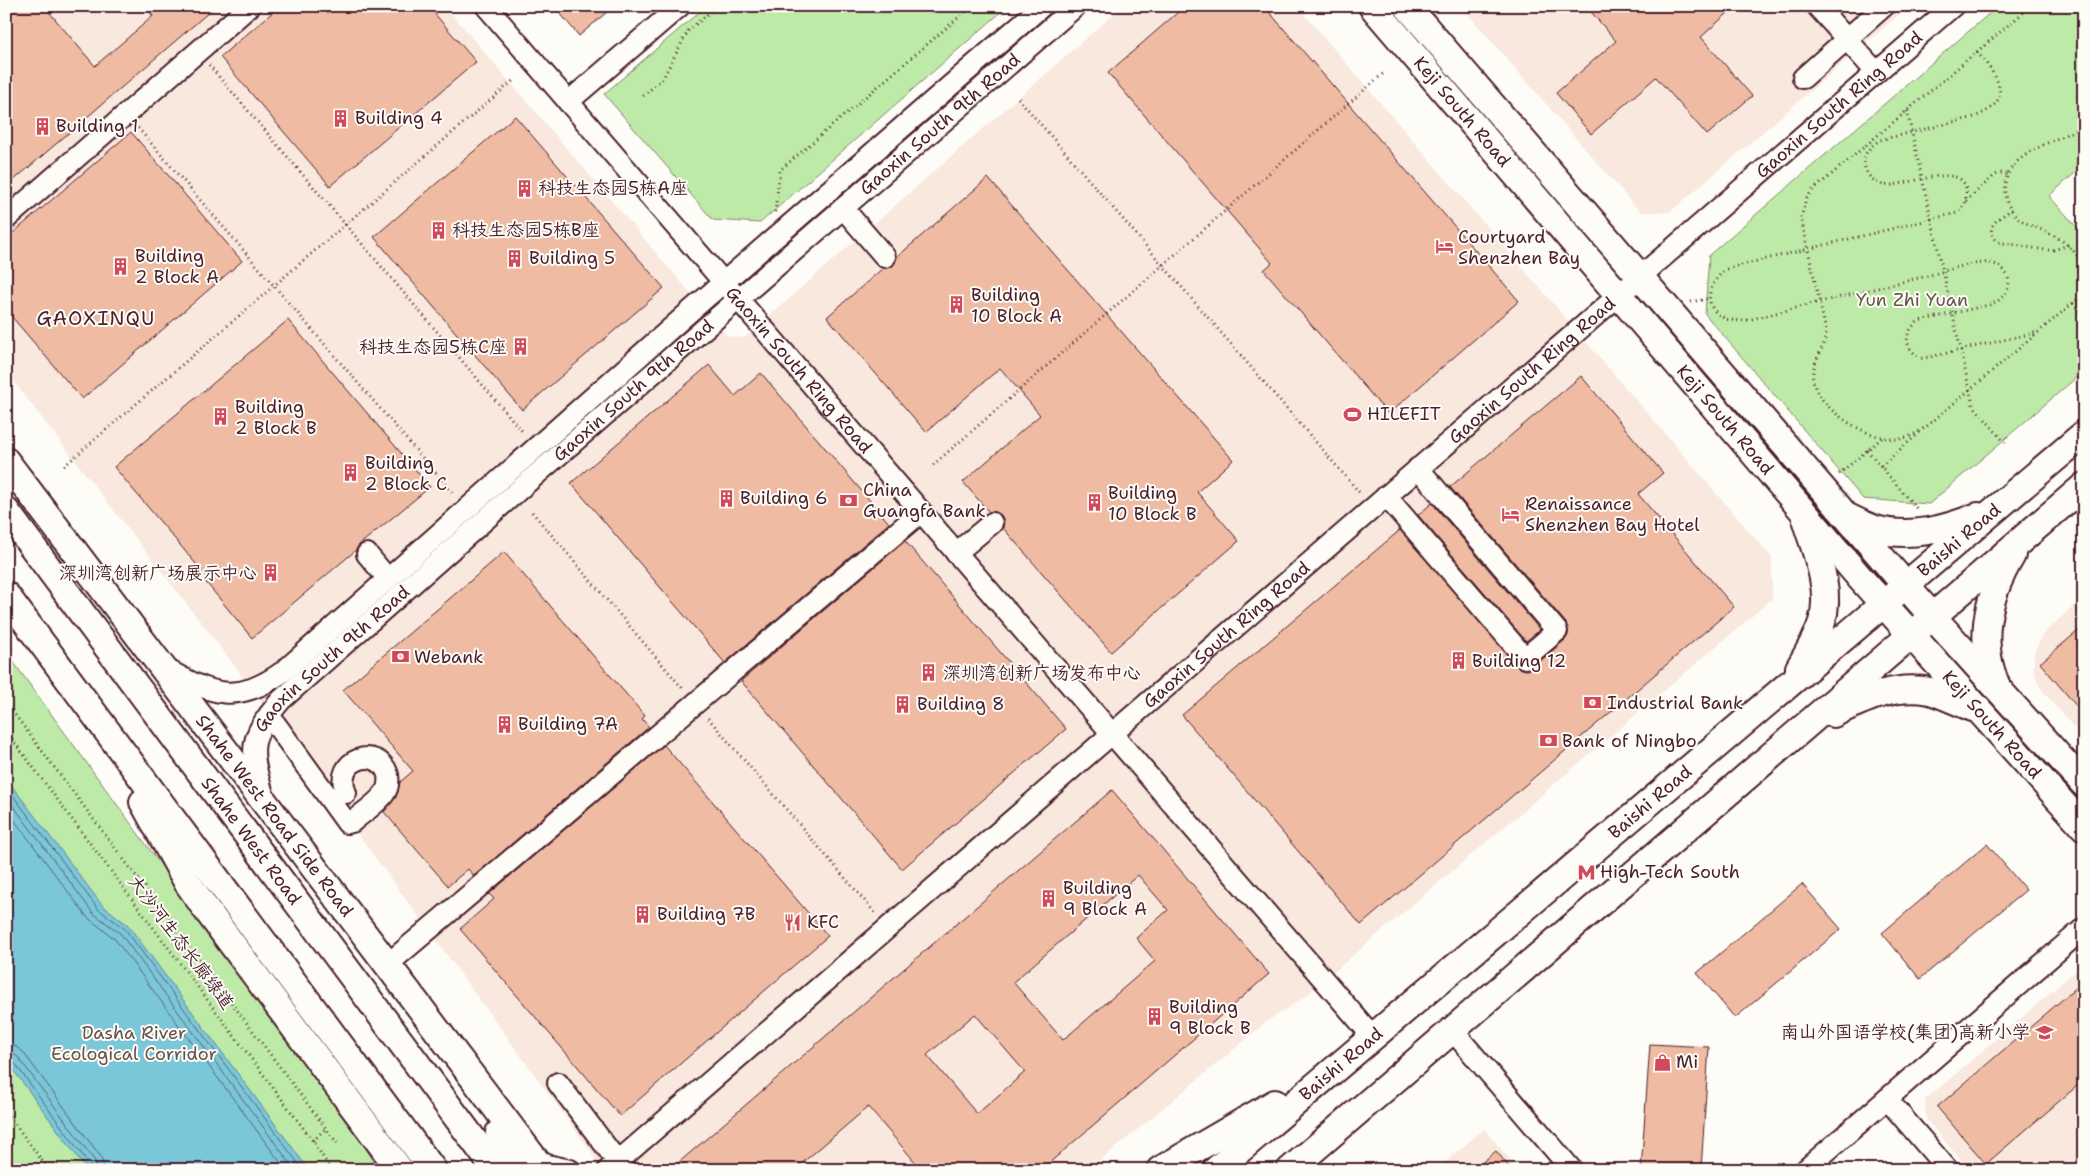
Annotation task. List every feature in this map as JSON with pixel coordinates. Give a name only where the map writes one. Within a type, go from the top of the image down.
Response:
[{"type":"main road","name":"Keji South Road","points":[[1372,6],[1883,604],[2084,827]]},
{"type":"main road","name":"Keji South Road","points":[[1407,6],[1932,616],[2084,784]]},
{"type":"main road","name":"Baishi Road","points":[[1216,1170],[2084,434]]},
{"type":"main road","name":"Shahe West Road Side Road","points":[[6,461],[442,1036],[532,1166]]},
{"type":"main road","points":[[1290,1170],[2084,486]]},
{"type":"main road","points":[[1847,517],[1875,529],[1897,532],[1922,532],[1955,525],[1995,509]]},
{"type":"main road","points":[[1792,681],[1814,642],[1822,622],[1825,604],[1819,563],[1802,510]]},
{"type":"main road","name":"Shahe West Road","points":[[6,511],[496,1170]]},
{"type":"main road","points":[[1999,691],[1990,669],[1986,649],[1988,612],[1993,592],[2022,539]]},
{"type":"main road","points":[[6,595],[433,1170]]},
{"type":"main road","points":[[1791,738],[1859,701],[1889,692],[1910,690],[1930,692],[1978,710]]},
{"type":"main road","points":[[91,710],[115,749],[187,882],[400,1170]]},
{"type":"main road","points":[[1160,1170],[1332,1070]]},
{"type":"street","points":[[6,219],[250,6]]},
{"type":"street","name":"Gaoxin South Ring Road","points":[[486,6],[1373,1037]]},
{"type":"street","points":[[568,102],[679,6]]},
{"type":"street","name":"Gaoxin South 9th Road","points":[[164,668],[193,684],[218,693],[254,689],[284,671],[724,282],[1042,6]]},
{"type":"street","name":"Gaoxin South 9th Road","points":[[266,806],[253,755],[253,742],[262,722],[296,686],[1076,6]]},
{"type":"street","points":[[1817,6],[1876,72]]},
{"type":"street","points":[[1803,78],[1884,6]]},
{"type":"street","name":"Gaoxin South Ring Road","points":[[1112,734],[1618,294],[1953,6]]},
{"type":"street","points":[[843,208],[885,258]]},
{"type":"street","points":[[1386,496],[1524,658],[1557,631],[1418,468]]},
{"type":"street","points":[[388,964],[921,512]]},
{"type":"street","points":[[956,553],[992,522]]},
{"type":"street","points":[[367,554],[388,579]]},
{"type":"street","points":[[268,715],[347,823],[352,822],[385,793],[388,786],[386,771],[375,760],[360,759],[353,762],[344,772],[343,779],[346,793]]},
{"type":"street","points":[[558,1083],[608,1167],[1112,734]]},
{"type":"street","points":[[1805,1170],[2084,928]]},
{"type":"street","points":[[1452,1031],[1572,1170]]},
{"type":"street","points":[[1887,1099],[1948,1170]]},
{"type":"street","points":[[532,1166],[547,1165],[570,1170]]},
{"type":"path","points":[[643,96],[663,78],[688,31],[716,6]]},
{"type":"path","points":[[774,218],[780,170],[972,6]]},
{"type":"path","points":[[1927,426],[1913,435],[1900,439],[1882,438],[1862,431],[1844,420],[1823,399],[1816,388],[1813,378],[1814,367],[1826,340],[1826,331],[1801,218],[1806,199],[2031,6]]},
{"type":"path","points":[[198,52],[522,431]]},
{"type":"path","points":[[1977,52],[1993,70],[1998,80],[2000,89],[1999,99],[1993,107],[1983,114],[1971,118],[1887,137],[1873,142],[1864,163],[1866,171],[1876,182],[1892,185],[1944,175],[1959,179],[1967,193],[1966,201],[1957,213],[1729,268],[1720,273],[1713,282],[1710,298],[1717,313],[1724,318],[1744,320],[1984,262],[1993,264],[2005,273],[2009,288],[2006,295],[1998,302],[1919,321],[1907,333],[1906,341],[1916,355],[1922,358],[2038,332]]},
{"type":"path","points":[[933,465],[1385,72]]},
{"type":"path","points":[[64,466],[515,78]]},
{"type":"path","points":[[1018,98],[1359,492]]},
{"type":"path","points":[[1907,111],[1973,405],[2007,445]]},
{"type":"path","points":[[126,114],[452,492]]},
{"type":"path","points":[[2084,125],[2020,159],[2007,174],[2004,184],[2004,193],[2016,216],[2027,223],[2045,230],[2068,245],[2084,266]]},
{"type":"path","points":[[1966,201],[1995,175],[2000,173],[2007,174]]},
{"type":"path","points":[[2012,209],[1998,219],[1991,228],[1991,233],[1998,242],[2045,250],[2053,250],[2068,245]]},
{"type":"path","points":[[1881,466],[2073,303],[2082,295],[2084,290]]},
{"type":"path","points":[[1688,302],[1710,298]]},
{"type":"path","points":[[2073,303],[2081,313],[2084,311]]},
{"type":"path","points":[[1837,476],[1882,438]]},
{"type":"path","points":[[1868,450],[1918,510]]},
{"type":"path","points":[[6,703],[338,1142]]},
{"type":"path","name":"大沙河生态长廊绿道","points":[[6,731],[313,1141],[332,1170]]},
{"type":"path","points":[[6,1112],[49,1170]]},
{"type":"path","points":[[313,1141],[326,1128]]},
{"type":"shaded area","points":[[6,6],[445,6],[727,336],[744,338],[1123,6],[1297,6],[1772,558],[1772,599],[1303,998],[1269,1020],[1089,1170],[600,1170],[590,1150],[228,657],[6,372]]},
{"type":"shaded area","points":[[1461,6],[1909,6],[1670,212],[1640,212]]},
{"type":"shaded area","points":[[2084,596],[2084,739],[2041,689],[2034,672],[2034,654],[2042,635]]},
{"type":"shaded area","name":"南山外国语学校(集团)高新小学","points":[[2084,964],[2084,1170],[1969,1170],[1926,1119],[1925,1100]]},
{"type":"shaded area","points":[[1484,1129],[1519,1170],[1436,1170]]},
{"type":"green space","points":[[706,6],[1008,6],[760,223],[713,220],[604,94]]},
{"type":"green space","name":"Yun Zhi Yuan","points":[[1998,6],[2084,6],[2084,165],[2049,196],[2084,235],[2084,371],[1929,504],[1863,499],[1705,314],[1709,255]]},
{"type":"green space","name":"Dasha River Ecological Corridor","points":[[6,652],[361,1140],[379,1170],[6,1170]]},
{"type":"water","points":[[6,778],[102,905],[128,925],[309,1170],[87,1170],[6,1060]]},
{"type":"building","name":"Building 1","points":[[6,6],[44,6],[95,66],[153,16],[145,6],[216,6],[6,187]]},
{"type":"building","name":"Building 4","points":[[280,6],[428,6],[476,62],[330,186],[220,57]]},
{"type":"building","points":[[554,6],[614,6],[579,36]]},
{"type":"building","points":[[1185,6],[1264,6],[1519,301],[1388,414],[1264,270],[1272,263],[1108,73]]},
{"type":"building","points":[[1586,6],[1736,6],[1701,37],[1752,96],[1707,135],[1656,77],[1591,134],[1556,93],[1616,41]]},
{"type":"building","name":"Building 5","points":[[515,116],[664,288],[522,410],[374,237]]},
{"type":"building","name":"Building 2 Block A","points":[[131,132],[242,261],[82,399],[6,310],[6,239]]},
{"type":"building","points":[[988,178],[1233,460],[1197,492],[1239,541],[1111,652],[1003,528],[1004,521],[1001,515],[996,512],[989,512],[963,482],[1040,415],[1000,368],[926,432],[827,317],[883,268],[893,266],[897,257]]},
{"type":"building","points":[[288,320],[430,487],[359,545],[355,551],[252,638],[204,580],[207,577],[114,467]]},
{"type":"building","name":"Building 6","points":[[709,365],[735,396],[761,373],[889,523],[725,663],[571,483]]},
{"type":"building","name":"Building 12","points":[[1581,376],[1663,473],[1638,494],[1734,607],[1361,925],[1182,715],[1400,530],[1521,669],[1527,670],[1533,667],[1565,640],[1568,635],[1566,623],[1450,487]]},
{"type":"building","points":[[1432,503],[1540,630],[1526,641],[1418,515]]},
{"type":"building","name":"Building 8","points":[[905,541],[1066,729],[902,869],[741,681]]},
{"type":"building","name":"Building 7A","points":[[504,552],[645,716],[642,719],[649,727],[474,876],[468,869],[448,886],[384,812],[396,797],[400,782],[413,771],[343,690]]},
{"type":"building","points":[[2084,626],[2084,715],[2040,663]]},
{"type":"building","name":"Building 7B","points":[[664,745],[828,936],[620,1116],[460,929],[494,899],[489,894]]},
{"type":"building","name":"Building 9 Block B","points":[[1112,790],[1269,974],[1041,1170],[922,1170],[868,1107],[794,1170],[670,1170]],"holes":[[[1138,875],[1168,910],[1136,938],[1155,961],[1063,1040],[1013,982]],[[975,1014],[1025,1072],[977,1114],[927,1055]]]},
{"type":"building","points":[[1987,844],[2026,890],[1920,979],[1882,933]]},
{"type":"building","points":[[1802,884],[1841,929],[1735,1018],[1697,973]]},
{"type":"building","points":[[2084,981],[2084,1080],[1986,1164],[1937,1107]]},
{"type":"building","points":[[1650,1044],[1709,1047],[1701,1170],[1641,1170]]},
{"type":"building","points":[[1496,1151],[1512,1170],[1473,1170]]},
{"type":"place","name":"Building 4","points":[[341,118]]},
{"type":"place","name":"Building 1","points":[[42,126]]},
{"type":"place","name":"科技生态园5栋A座","points":[[524,188]]},
{"type":"place","name":"科技生态园5栋B座","points":[[438,230]]},
{"type":"place","name":"Courtyard Shenzhen Bay","points":[[1444,247]]},
{"type":"place","name":"Building 5","points":[[515,258]]},
{"type":"place","name":"Building 2 Block A","points":[[121,266]]},
{"type":"place","name":"Building 10 Block A","points":[[957,305]]},
{"type":"place","name":"科技生态园5栋C座","points":[[521,347]]},
{"type":"place","name":"HILEFIT","points":[[1353,414]]},
{"type":"place","name":"Building 2 Block B","points":[[221,417]]},
{"type":"place","name":"Building 2 Block C","points":[[351,473]]},
{"type":"place","name":"Building 6","points":[[726,498]]},
{"type":"place","name":"China Guangfa Bank","points":[[849,500]]},
{"type":"place","name":"Building 10 Block B","points":[[1094,503]]},
{"type":"place","name":"Renaissance Shenzhen Bay Hotel","points":[[1511,514]]},
{"type":"place","name":"深圳湾创新广场展示中心","points":[[271,573]]},
{"type":"place","name":"Webank","points":[[400,657]]},
{"type":"place","name":"Building 12","points":[[1458,661]]},
{"type":"place","name":"深圳湾创新广场发布中心","points":[[929,673]]},
{"type":"place","name":"Industrial Bank","points":[[1593,703]]},
{"type":"place","name":"Building 8","points":[[903,704]]},
{"type":"place","name":"Building 7A","points":[[504,724]]},
{"type":"place","name":"Bank of Ningbo","points":[[1548,741]]},
{"type":"place","name":"High-Tech South","points":[[1586,872]]},
{"type":"place","name":"Building 9 Block A","points":[[1049,898]]},
{"type":"place","name":"Building 7B","points":[[643,914]]},
{"type":"place","name":"KFC","points":[[793,922]]},
{"type":"place","name":"Building 9 Block B","points":[[1155,1017]]},
{"type":"place","name":"南山外国语学校(集团)高新小学","points":[[2044,1032]]},
{"type":"place","name":"Mi","points":[[1662,1062]]},
{"type":"district","name":"GAOXINQU","points":[[96,318]]}]
